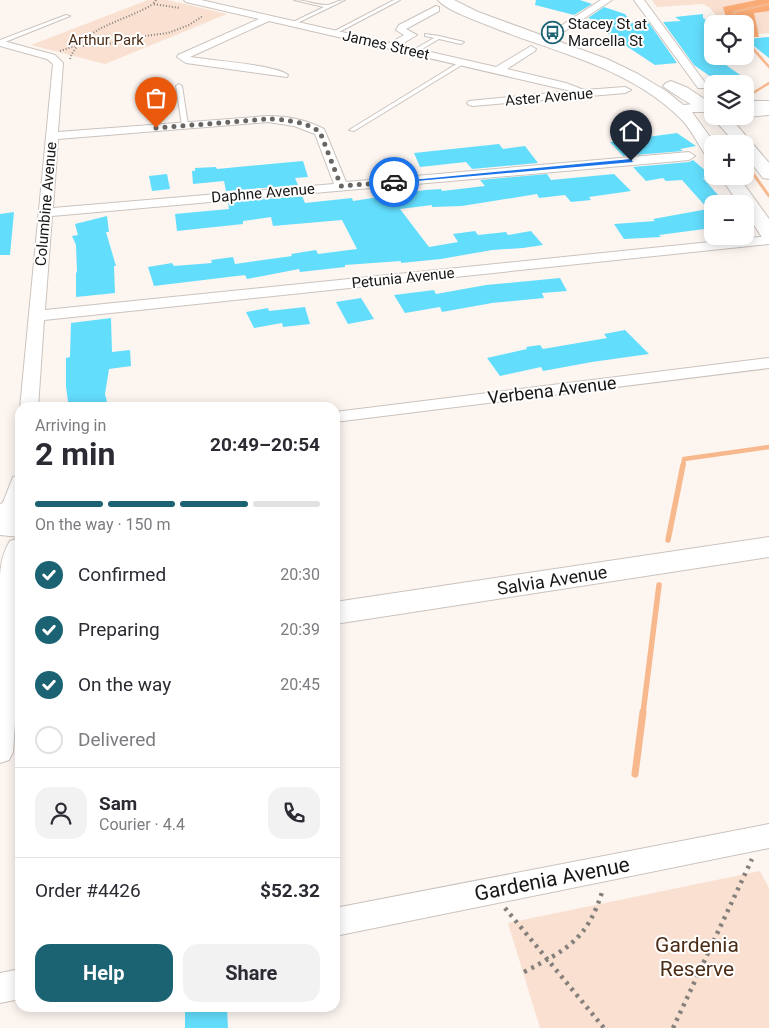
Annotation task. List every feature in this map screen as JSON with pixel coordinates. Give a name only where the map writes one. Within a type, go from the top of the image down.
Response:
[{"type":"main road","points":[[462,0],[514,24],[645,72],[683,91],[704,104]]},
{"type":"main road","points":[[440,4],[616,70],[652,89],[680,109],[692,120],[704,139]]},
{"type":"main road","points":[[754,106],[769,106]]},
{"type":"main road","points":[[680,109],[704,112]]},
{"type":"main road","points":[[754,111],[769,110]]},
{"type":"main road","points":[[729,125],[737,135]]},
{"type":"main road","points":[[754,155],[769,174]]},
{"type":"main road","points":[[735,185],[769,233]]},
{"type":"main road","points":[[11,525],[14,662]]},
{"type":"main road","name":"Salvia Avenue","points":[[340,612],[769,547]]},
{"type":"street","name":"James Street","points":[[189,0],[571,87],[582,94]]},
{"type":"street","points":[[562,29],[607,0]]},
{"type":"street","points":[[639,0],[702,86]]},
{"type":"street","points":[[391,46],[412,35],[400,30],[402,28],[440,4]]},
{"type":"street","points":[[268,18],[182,57],[186,60],[283,75]]},
{"type":"street","points":[[0,42],[47,56]]},
{"type":"street","points":[[498,70],[531,49]]},
{"type":"street","name":"Columbine Avenue","points":[[30,402],[58,63],[55,59],[47,56]]},
{"type":"street","name":"Aster Avenue","points":[[473,102],[625,90]]},
{"type":"street","points":[[52,136],[275,119],[314,128],[321,134],[341,186]]},
{"type":"street","name":"Daphne Avenue","points":[[45,213],[689,156]]},
{"type":"street","name":"Petunia Avenue","points":[[37,316],[769,240]]},
{"type":"street","name":"Verbena Avenue","points":[[340,416],[769,363]]},
{"type":"street","points":[[11,525],[15,505]]},
{"type":"street","points":[[0,752],[14,662]]},
{"type":"street","name":"Gardenia Avenue","points":[[340,921],[766,837]]},
{"type":"street","points":[[0,988],[15,985]]},
{"type":"lane","points":[[296,0],[328,7]]},
{"type":"lane","points":[[293,24],[343,0]]},
{"type":"lane","points":[[333,33],[398,0]]},
{"type":"lane","points":[[0,42],[68,16]]},
{"type":"lane","points":[[427,35],[460,42]]},
{"type":"lane","points":[[415,51],[439,38]]},
{"type":"lane","points":[[352,130],[463,62]]},
{"type":"lane","points":[[179,86],[185,125]]},
{"type":"path","points":[[47,56],[75,46],[86,38],[153,4]]},
{"type":"path","points":[[75,46],[101,46],[130,38],[168,33],[189,25],[203,16]]},
{"type":"path","points":[[70,62],[70,54],[75,46]]},
{"type":"path","points":[[673,1028],[766,837]]},
{"type":"path","points":[[524,972],[569,948],[592,922],[603,890],[606,868]]},
{"type":"path","points":[[494,890],[508,913],[604,1028]]},
{"type":"green space","name":"Arthur Park","points":[[148,0],[167,0],[227,14],[105,64],[31,45]]},
{"type":"green space","points":[[652,0],[769,0],[769,33],[754,34],[754,15],[716,15],[710,8],[703,4],[657,7]]},
{"type":"green space","name":"Gardenia Reserve","points":[[760,871],[769,888],[769,1028],[540,1028],[508,923]]},
{"type":"shaded area","points":[[757,0],[769,0],[769,11],[754,13],[759,37],[754,37],[754,15],[725,15],[723,7]]},
{"type":"building","points":[[536,0],[580,0],[592,4],[574,15],[535,5]]},
{"type":"building","points":[[604,7],[625,14],[632,23],[649,23],[677,63],[655,65],[599,28],[616,26],[588,18]]},
{"type":"building","points":[[703,14],[704,65],[726,65],[740,75],[708,75],[694,65],[663,22],[681,21],[675,17]]},
{"type":"building","points":[[769,37],[769,58],[754,46],[754,38]]},
{"type":"building","points":[[677,133],[696,146],[680,149],[683,151],[623,156],[610,142]]},
{"type":"building","points":[[499,144],[503,149],[525,146],[538,163],[472,169],[466,162],[420,167],[414,153]]},
{"type":"building","points":[[693,160],[704,169],[704,185],[709,185],[718,195],[704,195],[704,205],[682,180],[666,181],[663,178],[646,181],[633,167],[689,162]]},
{"type":"building","points":[[303,161],[308,177],[295,178],[298,185],[226,191],[224,181],[193,184],[192,171],[195,171],[195,168],[216,167],[217,169]]},
{"type":"building","points":[[167,174],[170,189],[152,191],[149,176]]},
{"type":"building","points":[[547,174],[551,180],[614,174],[631,191],[589,197],[591,200],[571,202],[565,195],[539,198],[537,194],[462,206],[432,207],[432,205],[400,209],[429,247],[458,242],[453,234],[475,231],[478,235],[506,232],[508,235],[531,231],[543,245],[492,250],[441,259],[345,265],[345,267],[300,272],[299,269],[247,279],[245,275],[154,286],[148,267],[172,263],[174,266],[212,263],[211,260],[233,257],[235,264],[292,256],[291,254],[316,250],[318,254],[357,249],[342,220],[273,226],[271,217],[243,221],[243,224],[177,231],[175,214],[229,209],[228,202],[302,196],[305,203],[352,198],[353,201],[425,190],[441,189],[442,191],[485,186],[480,180]]},
{"type":"building","points":[[704,210],[704,229],[659,235],[661,237],[624,239],[614,224],[655,221],[653,219]]},
{"type":"building","points":[[14,212],[10,255],[0,255],[0,214]]},
{"type":"building","points":[[107,216],[109,232],[106,232],[116,266],[114,266],[115,293],[76,297],[76,245],[72,236],[78,235],[75,224]]},
{"type":"building","points":[[560,278],[567,291],[542,293],[544,298],[492,303],[442,312],[440,307],[405,313],[394,295],[434,290],[436,294],[486,285]]},
{"type":"building","points":[[361,298],[374,319],[348,324],[336,302]]},
{"type":"building","points":[[305,307],[310,324],[283,327],[282,323],[254,328],[246,312],[268,308],[269,311]]},
{"type":"building","points":[[111,318],[112,352],[130,350],[131,366],[109,369],[105,394],[107,402],[68,402],[66,358],[70,357],[71,323]]},
{"type":"building","points":[[625,330],[649,354],[543,371],[541,367],[500,376],[487,358],[527,349],[526,347],[540,345],[543,349],[607,338],[604,334]]},
{"type":"building","points":[[185,1012],[227,1012],[228,1028],[185,1028]]},
{"type":"waterway","points":[[735,15],[734,12],[769,4]]},
{"type":"waterway","points":[[754,50],[769,67]]},
{"type":"waterway","points":[[754,92],[769,83]]},
{"type":"waterway","points":[[754,175],[769,196]]},
{"type":"waterway","points":[[683,466],[684,459],[769,447]]},
{"type":"waterway","points":[[668,540],[683,465]]},
{"type":"waterway","points":[[643,713],[659,585]]},
{"type":"waterway","points":[[635,774],[643,712]]},
{"type":"way so far","points":[[156,128],[268,119],[281,120],[314,128],[320,132],[341,186],[394,182]]},
{"type":"place","name":"Stacey St at Marcella St","points":[[552,33]]},
{"type":"route","points":[[394,182],[631,161]]}]
